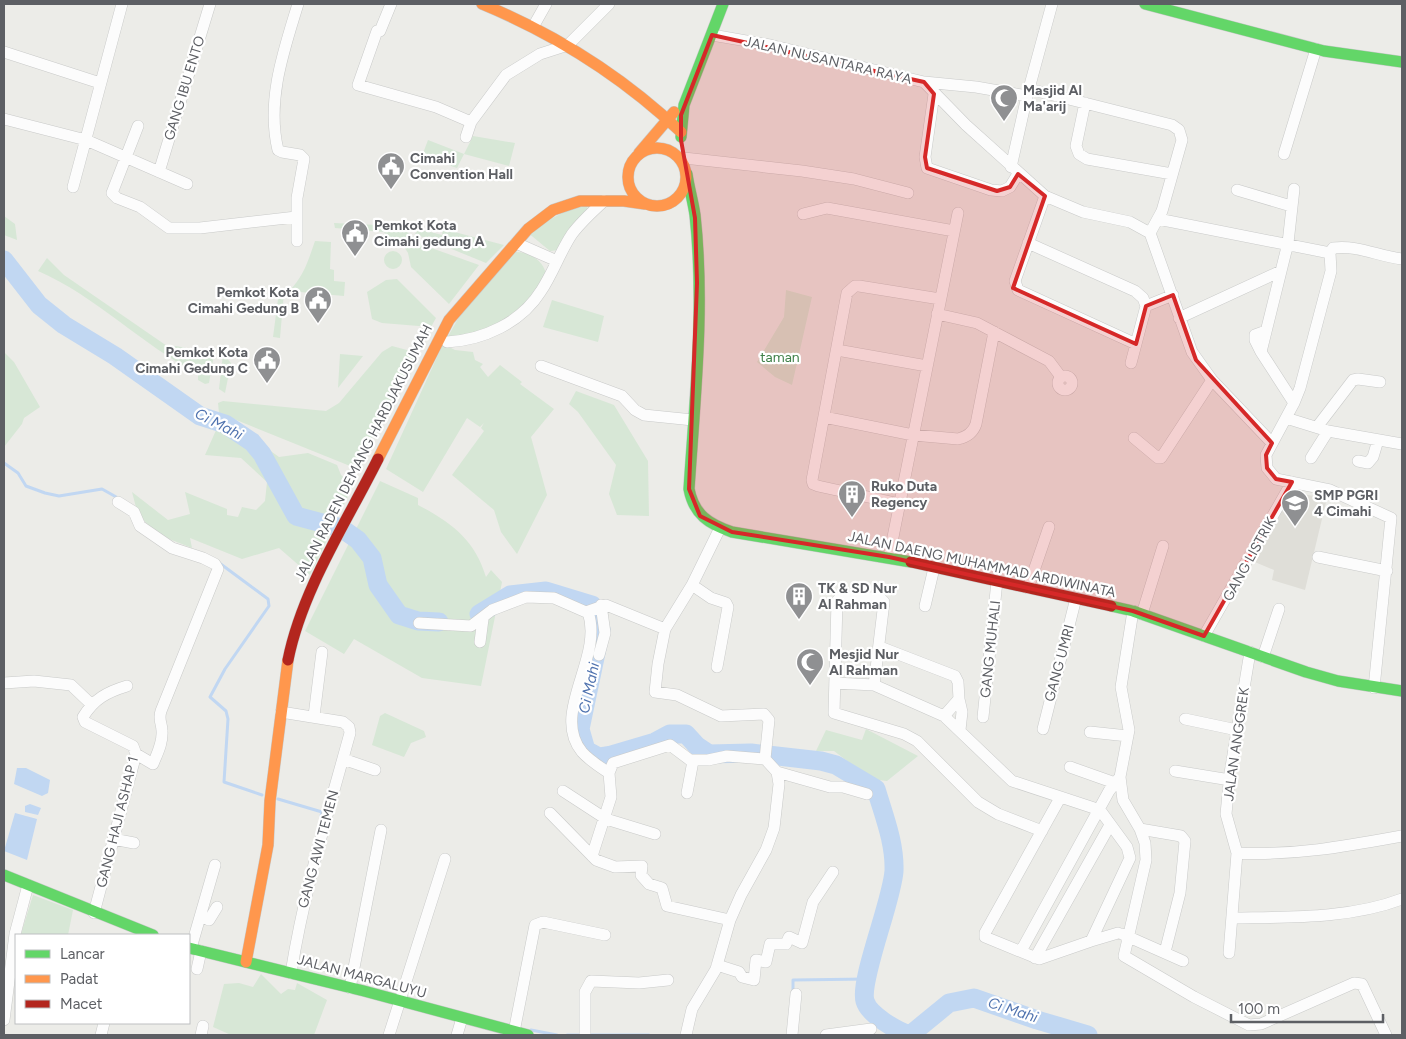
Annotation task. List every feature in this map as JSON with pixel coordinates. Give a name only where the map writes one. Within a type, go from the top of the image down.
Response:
[{"type":"main road","points":[[482,4],[498,7],[568,45],[627,85],[681,132]]},
{"type":"main road","points":[[604,201],[613,193],[639,153],[668,119],[684,105],[723,4]]},
{"type":"main road","points":[[1145,4],[1182,9],[1316,49],[1402,62]]},
{"type":"main road","name":"JALAN DAENG MUHAMMAD ARDIWINATA","points":[[684,105],[681,132],[686,167],[686,214],[697,344],[689,489],[691,500],[700,516],[712,525],[746,535],[888,557],[1138,613],[1306,672],[1374,688],[1402,691]]},
{"type":"main road","points":[[639,153],[648,148],[667,148],[675,153],[686,167],[683,191],[678,198],[663,206],[650,205]]},
{"type":"main road","points":[[629,168],[629,185],[638,199],[650,205],[686,214]]},
{"type":"main road","name":"JALAN RADEN DEMANG HARDJAKUSUMAH","points":[[241,961],[259,843],[270,801],[293,636],[304,602],[445,326],[516,243],[539,219],[553,210],[580,201],[650,205]]},
{"type":"main road","points":[[4,875],[94,913],[125,931],[146,934]]},
{"type":"main road","name":"JALAN MARGALUYU","points":[[193,949],[528,1035]]},
{"type":"street","points":[[73,186],[122,4]]},
{"type":"street","name":"GANG IBU ENTO","points":[[160,172],[210,4]]},
{"type":"street","points":[[297,241],[297,198],[304,159],[300,155],[278,150],[275,104],[280,64],[298,4]]},
{"type":"street","points":[[391,4],[380,31],[377,31],[358,85],[436,107],[471,122]]},
{"type":"street","points":[[533,27],[546,4]]},
{"type":"street","points":[[466,137],[471,122],[497,86],[512,70],[540,54],[568,45],[610,4]]},
{"type":"street","points":[[934,94],[925,157],[927,168],[997,191],[1010,187],[1015,170],[1028,93],[1052,4]]},
{"type":"street","name":"JALAN NUSANTARA RAYA","points":[[712,35],[770,45],[924,82],[934,94],[1045,196],[1083,212],[1130,222],[1150,233]]},
{"type":"street","points":[[1284,154],[1316,49]]},
{"type":"street","points":[[4,52],[100,83]]},
{"type":"street","points":[[924,82],[1028,93],[1085,102],[1172,125],[1179,130],[1182,140],[1158,219],[1150,233],[1192,352],[1212,380],[1272,442]]},
{"type":"street","points":[[1085,102],[1076,146],[1078,154],[1087,159],[1172,174]]},
{"type":"street","points":[[4,119],[86,140],[187,184]]},
{"type":"street","points":[[138,126],[112,191],[113,195],[140,207],[169,228],[200,228],[296,218]]},
{"type":"street","points":[[686,167],[802,171],[854,180],[908,193]]},
{"type":"street","points":[[1294,189],[1288,243],[1266,330],[1255,335],[1255,340],[1261,352],[1294,404]]},
{"type":"street","points":[[1237,190],[1291,206]]},
{"type":"street","points":[[1045,196],[1015,281],[1018,290],[1136,344]]},
{"type":"street","points":[[447,342],[480,336],[509,322],[530,305],[542,291],[574,232],[604,201]]},
{"type":"street","points":[[803,214],[828,208],[954,231]]},
{"type":"street","points":[[888,557],[958,213]]},
{"type":"street","points":[[1158,219],[1288,243],[1330,253]]},
{"type":"street","points":[[516,243],[557,261]]},
{"type":"street","points":[[1028,243],[1135,291],[1143,298],[1146,306],[1131,363]]},
{"type":"street","points":[[1374,688],[1392,518],[1330,490],[1276,479],[1267,468],[1266,455],[1294,404],[1331,271],[1330,253],[1333,248],[1353,246],[1384,256],[1402,259]]},
{"type":"street","points":[[1179,318],[1281,271]]},
{"type":"street","points":[[900,504],[813,484],[812,480],[848,293],[855,286],[940,298]]},
{"type":"street","points":[[1146,306],[1173,295]]},
{"type":"street","points":[[937,314],[977,323],[1049,361],[1061,377]]},
{"type":"street","points":[[824,417],[913,435],[958,439],[974,430],[994,332]]},
{"type":"street","points":[[837,350],[927,366]]},
{"type":"street","points":[[541,366],[622,396],[635,410],[644,415],[693,420]]},
{"type":"street","points":[[1134,438],[1158,458],[1161,458],[1212,380]]},
{"type":"street","points":[[1317,427],[1353,380],[1380,382]]},
{"type":"street","points":[[1286,418],[1328,431],[1402,444]]},
{"type":"street","points":[[1311,458],[1328,431]]},
{"type":"street","points":[[1358,461],[1368,463],[1372,460],[1378,440]]},
{"type":"street","name":"GANG LISTRIK","points":[[1204,636],[1292,482]]},
{"type":"street","points":[[118,502],[135,513],[140,526],[172,548],[203,558],[215,564],[218,569],[158,720],[162,729],[162,740],[153,764],[136,754]]},
{"type":"street","points":[[1028,588],[1049,527]]},
{"type":"street","points":[[720,528],[692,585],[665,629],[655,692],[684,698],[721,716],[764,714],[768,720],[765,759]]},
{"type":"street","points":[[1021,951],[1117,780],[1128,736],[1129,722],[1121,687],[1138,613],[1163,546]]},
{"type":"street","points":[[1318,557],[1387,571]]},
{"type":"street","points":[[925,606],[934,568]]},
{"type":"street","name":"GANG MUHALI","points":[[983,717],[997,581]]},
{"type":"street","points":[[692,585],[711,598],[726,603],[728,607],[717,667]]},
{"type":"street","points":[[419,623],[470,626],[492,610],[526,598],[554,598],[594,608],[606,605],[665,629]]},
{"type":"street","name":"GANG UMRI","points":[[1043,729],[1076,598]]},
{"type":"street","points":[[874,685],[880,647],[883,599],[838,599],[835,683],[836,715],[865,721],[917,741],[978,802],[998,814],[1022,821],[1042,831]]},
{"type":"street","points":[[594,608],[605,633],[599,655]]},
{"type":"street","points":[[594,608],[591,624],[591,641],[573,704],[573,736],[583,754],[609,773]]},
{"type":"street","points":[[1263,657],[1279,609]]},
{"type":"street","points":[[480,642],[482,619]]},
{"type":"street","points":[[880,647],[950,672],[957,679],[962,712],[960,730]]},
{"type":"street","points":[[281,712],[314,716],[322,652]]},
{"type":"street","name":"JALAN ANGGREK","points":[[1229,953],[1237,853],[1226,814],[1250,652]]},
{"type":"street","points":[[4,683],[34,681],[71,685],[91,704],[105,694],[127,686]]},
{"type":"street","points":[[835,683],[874,685],[944,716],[999,771],[1012,781],[1100,810],[1127,847],[1130,858],[1090,940]]},
{"type":"street","points":[[944,716],[959,699]]},
{"type":"street","name":"GANG HAJI ASHAP 1","points":[[91,704],[83,720],[133,746],[136,754],[94,913]]},
{"type":"street","name":"GANG AWI TEMEN","points":[[291,973],[299,920],[325,817],[350,733],[349,727],[343,722],[314,716]]},
{"type":"street","points":[[1185,719],[1237,730]]},
{"type":"street","points":[[1090,732],[1128,736]]},
{"type":"street","points":[[592,856],[606,819],[611,797],[609,773],[613,762],[670,745],[693,761],[727,756],[765,759],[777,772],[830,787],[843,787],[867,794]]},
{"type":"street","points":[[342,759],[375,770]]},
{"type":"street","points":[[687,793],[693,761]]},
{"type":"street","points":[[1070,767],[1117,780]]},
{"type":"street","points":[[1175,771],[1230,780]]},
{"type":"street","points":[[686,1035],[692,1009],[708,985],[717,966],[730,920],[741,895],[766,850],[774,828],[780,790],[777,772]]},
{"type":"street","points":[[1117,780],[1123,800],[1140,829],[1145,843],[1146,860],[1134,920],[1123,935],[1125,957],[1194,997],[1249,1025],[1261,1024],[1354,983],[1362,984],[1386,1035]]},
{"type":"street","points":[[563,791],[606,819],[655,834]]},
{"type":"street","points":[[1060,798],[984,933],[987,939],[1035,958],[1047,958],[1090,940],[1123,935]]},
{"type":"street","points":[[550,813],[596,860],[608,865],[642,866],[641,875],[649,884],[662,888],[667,906],[730,920]]},
{"type":"street","points":[[1035,958],[1110,825]]},
{"type":"street","points":[[1140,829],[1181,836],[1185,842],[1180,894],[1165,952]]},
{"type":"street","points":[[350,988],[381,830]]},
{"type":"street","points":[[1237,853],[1298,853],[1342,848],[1402,836]]},
{"type":"street","points":[[113,839],[134,844]]},
{"type":"street","points":[[389,1035],[445,859]]},
{"type":"street","points":[[197,969],[193,949],[215,865]]},
{"type":"street","points":[[717,966],[739,972],[742,977],[754,980],[756,960],[766,962],[770,944],[786,944],[789,937],[802,943],[813,902],[833,872]]},
{"type":"street","points":[[4,1020],[15,934],[28,885]]},
{"type":"street","points":[[1233,918],[1323,914],[1376,908],[1402,898]]},
{"type":"street","points":[[201,916],[209,920],[217,907]]},
{"type":"street","points":[[514,1032],[535,925],[543,922],[605,935]]},
{"type":"street","points":[[1097,924],[1183,961]]},
{"type":"street","points":[[585,1035],[584,992],[591,981],[639,983],[668,980]]},
{"type":"street","points":[[792,1035],[796,994]]},
{"type":"street","points":[[457,1035],[462,1018]]},
{"type":"street","points":[[826,1035],[870,1029]]},
{"type":"highlighted area","points":[[712,35],[924,82],[934,94],[925,157],[927,168],[997,191],[1010,187],[1018,174],[1045,196],[1013,288],[1136,344],[1146,306],[1173,295],[1196,360],[1272,443],[1266,455],[1267,468],[1276,479],[1292,482],[1204,636],[1133,611],[889,557],[732,532],[700,516],[689,489],[697,283],[695,218],[681,140],[681,115]]},
{"type":"shaded area","name":"SMP PGRI 4 Cimahi","points":[[1289,492],[1327,498],[1305,590],[1272,580],[1274,570],[1250,560]]},
{"type":"green space","points":[[473,136],[515,143],[509,166],[464,154]]},
{"type":"green space","points":[[428,140],[464,154],[457,168],[422,156]]},
{"type":"green space","points":[[586,200],[588,212],[559,250],[550,251],[527,232]]},
{"type":"green space","points":[[4,216],[15,224],[17,240],[4,235]]},
{"type":"green space","points":[[334,223],[400,226],[423,245],[479,265],[449,304],[411,267],[408,253],[403,245],[393,243],[384,232],[335,228]]},
{"type":"green space","points":[[419,229],[442,235],[443,229],[504,245],[486,263],[415,234]]},
{"type":"green space","points":[[315,241],[331,242],[330,269],[334,270],[334,281],[345,282],[344,296],[289,291],[302,274]]},
{"type":"green space","points":[[393,251],[399,254],[402,260],[399,266],[393,269],[387,266],[384,260],[387,254]]},
{"type":"green space","points":[[516,252],[531,255],[542,264],[546,273],[528,303],[498,326],[446,340],[459,317]]},
{"type":"green space","points":[[47,258],[64,275],[167,346],[198,350],[209,349],[214,355],[209,383],[205,384],[198,380],[198,374],[177,362],[80,294],[38,271]]},
{"type":"green space","points":[[397,279],[436,318],[431,327],[382,323],[372,319],[367,292],[386,280]]},
{"type":"green space","name":"taman","points":[[786,290],[812,297],[792,385],[775,377],[757,362],[784,317]]},
{"type":"green space","points":[[279,292],[284,292],[280,338],[273,337]]},
{"type":"green space","points":[[552,300],[604,316],[598,342],[543,327]]},
{"type":"green space","points":[[443,344],[455,350],[473,352],[475,360],[483,364],[480,367],[488,377],[500,365],[522,382],[520,384],[554,409],[531,437],[547,495],[517,554],[501,532],[494,510],[452,475],[484,431],[481,428],[484,423],[480,427],[467,418],[423,492],[386,469]]},
{"type":"green space","points":[[392,346],[418,353],[355,468],[219,413],[218,403],[223,401],[326,411],[339,403],[382,352]]},
{"type":"green space","points":[[4,352],[14,362],[40,407],[24,418],[22,424],[4,447]]},
{"type":"green space","points":[[223,354],[231,363],[225,393],[219,389]]},
{"type":"green space","points":[[340,354],[363,356],[338,388]]},
{"type":"green space","points":[[576,391],[614,405],[648,461],[649,516],[617,515],[609,494],[616,465],[578,412],[569,404]]},
{"type":"green space","points":[[217,428],[250,436],[279,457],[308,453],[337,465],[341,475],[353,486],[310,575],[279,548],[242,559],[190,538],[192,548],[159,535],[138,515],[132,492],[168,520],[190,514],[185,492],[227,509],[227,515],[238,517],[242,507],[256,510],[265,501],[267,482],[241,458],[205,455]]},
{"type":"green space","points":[[380,481],[418,498],[418,505],[451,525],[468,542],[486,577],[491,570],[502,582],[481,686],[422,678],[354,639],[344,654],[305,631]]},
{"type":"green space","points":[[385,713],[424,731],[426,737],[411,743],[404,757],[372,745],[380,716]]},
{"type":"green space","points":[[866,729],[918,756],[887,781],[871,779],[834,751],[816,751],[826,730],[862,740]]},
{"type":"green space","points":[[33,895],[73,910],[68,934],[21,934]]},
{"type":"green space","points":[[261,974],[281,994],[288,989],[295,990],[297,983],[327,1000],[314,1035],[231,1035],[213,1027],[224,984],[239,983],[253,987]]},
{"type":"water","points":[[17,768],[26,768],[50,780],[48,793],[42,796],[14,784]]},
{"type":"water","points":[[30,804],[41,808],[38,815],[25,812],[25,806]]},
{"type":"water","points":[[15,813],[37,819],[27,860],[4,851]]},
{"type":"waterway","name":"Ci Mahi","points":[[4,260],[39,305],[64,325],[115,356],[200,416],[225,424],[252,442],[262,454],[296,516],[341,528],[358,540],[372,558],[378,585],[399,615],[418,621],[439,622]]},
{"type":"waterway","points":[[4,463],[18,473],[26,486],[45,493],[59,496],[102,489],[118,498]]},
{"type":"waterway","points":[[218,562],[268,599],[269,606],[225,669],[210,697],[226,711],[228,719],[224,782],[262,795]]},
{"type":"waterway","name":"Ci Mahi","points":[[479,614],[510,595],[546,591],[592,605],[601,629],[580,729],[586,750],[599,757],[655,742],[670,734],[686,734],[697,746],[709,754],[751,753],[821,761],[836,765],[876,789],[891,840],[894,871],[864,991],[865,1001],[868,1006],[884,1022],[910,1035],[949,1003],[974,998],[1088,1035]]},
{"type":"waterway","points":[[278,799],[322,812],[321,816]]},
{"type":"waterway","points":[[793,992],[793,980],[867,979]]},
{"type":"waterway","points":[[531,1030],[557,1035]]},
{"type":"waterway","points":[[567,1035],[582,1035]]},
{"type":"waterway","points":[[589,1035],[649,1035]]},
{"type":"traffic: fast","points":[[681,137],[684,105],[723,4]]},
{"type":"traffic: fast","points":[[1145,4],[1324,51],[1402,62]]},
{"type":"traffic: fast","points":[[687,174],[695,215],[699,283],[698,352],[689,489],[695,506],[710,522],[732,532],[911,562]]},
{"type":"traffic: fast","points":[[1111,606],[1133,611],[1306,672],[1338,681],[1402,691]]},
{"type":"traffic: fast","points":[[4,875],[151,934]]},
{"type":"traffic: fast","points":[[190,948],[364,991],[528,1035]]},
{"type":"traffic: slow","points":[[482,4],[536,29],[588,59],[636,93],[681,132]]},
{"type":"traffic: slow","points":[[639,153],[674,112]]},
{"type":"traffic: slow","points":[[651,148],[663,148],[673,152],[682,161],[686,177],[686,183],[678,198],[663,206],[651,206],[641,202],[632,193],[628,183],[628,171],[632,161],[641,152],[651,148]]},
{"type":"traffic: slow","points":[[378,459],[449,320],[528,229],[553,210],[580,201],[624,201],[645,204]]},
{"type":"traffic: slow","points":[[246,962],[268,845],[270,801],[288,660]]},
{"type":"traffic: jam","points":[[288,660],[303,608],[314,583],[378,459]]},
{"type":"traffic: jam","points":[[911,562],[1111,606]]},
{"type":"place","name":"Masjid Al Ma'arij","points":[[1004,122]]},
{"type":"place","name":"Cimahi Convention Hall","points":[[391,190]]},
{"type":"place","name":"Pemkot Kota Cimahi gedung A","points":[[355,257]]},
{"type":"place","name":"Pemkot Kota Cimahi Gedung B","points":[[318,324]]},
{"type":"place","name":"Pemkot Kota Cimahi Gedung C","points":[[267,384]]},
{"type":"place","name":"Ruko Duta Regency","points":[[852,518]]},
{"type":"place","name":"SMP PGRI 4 Cimahi","points":[[1295,527]]},
{"type":"place","name":"TK & SD Nur Al Rahman","points":[[799,620]]},
{"type":"place","name":"Mesjid Nur Al Rahman","points":[[810,686]]}]
